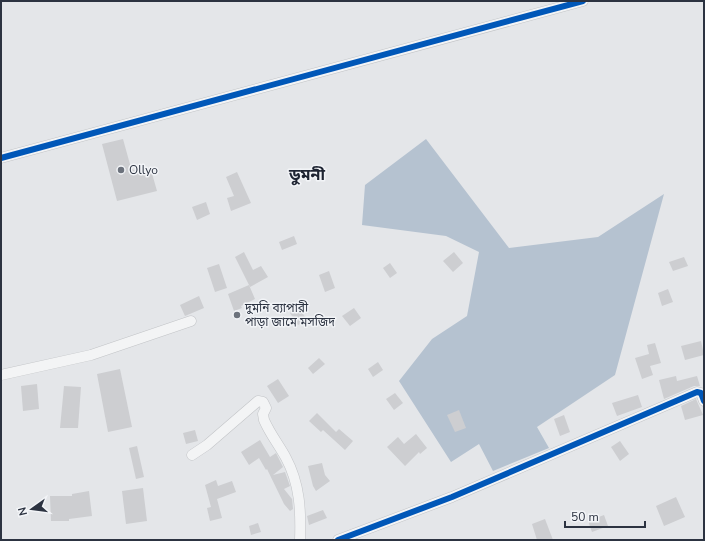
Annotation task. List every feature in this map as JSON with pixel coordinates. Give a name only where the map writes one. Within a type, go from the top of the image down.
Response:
[{"type":"street","points":[[1,158],[583,1]]},
{"type":"street","points":[[1,375],[91,355],[191,321]]},
{"type":"street","points":[[338,540],[473,488],[696,392],[701,393],[704,401]]},
{"type":"street","points":[[192,455],[258,401],[263,402],[266,408],[264,420],[286,457],[294,476],[301,511],[300,540]]},
{"type":"water","points":[[426,139],[509,248],[598,237],[664,194],[615,375],[537,427],[549,448],[493,471],[479,444],[451,462],[399,381],[432,339],[467,316],[479,252],[446,236],[362,225],[365,185]]},
{"type":"building","name":"Ollyo","points":[[123,139],[131,168],[138,173],[151,170],[157,191],[117,201],[102,144]]},
{"type":"building","points":[[237,172],[251,203],[231,211],[227,198],[234,196],[226,177]]},
{"type":"building","points":[[206,202],[210,214],[197,220],[192,207]]},
{"type":"building","points":[[294,236],[297,244],[282,250],[279,242]]},
{"type":"building","points":[[244,252],[253,270],[261,266],[268,277],[250,287],[235,257]]},
{"type":"building","points":[[454,252],[463,263],[453,272],[443,261]]},
{"type":"building","points":[[684,257],[688,266],[673,271],[669,262]]},
{"type":"building","points":[[390,263],[397,273],[390,278],[383,268]]},
{"type":"building","points":[[219,264],[227,288],[215,292],[207,268]]},
{"type":"building","points":[[329,271],[335,288],[325,292],[319,275]]},
{"type":"building","points":[[249,285],[255,299],[241,306],[242,308],[234,311],[228,294]]},
{"type":"building","points":[[668,289],[673,302],[662,306],[658,293]]},
{"type":"building","points":[[199,296],[204,308],[185,316],[180,305]]},
{"type":"building","points":[[299,308],[307,320],[298,325],[290,313]]},
{"type":"building","points":[[354,308],[361,318],[350,326],[342,316]]},
{"type":"building","points":[[701,341],[704,355],[685,360],[681,346]]},
{"type":"building","points":[[655,343],[661,363],[650,366],[653,375],[642,379],[635,358],[649,354],[647,345]]},
{"type":"building","points":[[319,358],[325,364],[313,374],[308,368]]},
{"type":"building","points":[[378,362],[383,370],[373,377],[368,369]]},
{"type":"building","points":[[120,369],[132,427],[108,432],[97,374]]},
{"type":"building","points":[[676,376],[677,381],[697,376],[700,386],[694,386],[664,399],[659,380]]},
{"type":"building","points":[[278,379],[289,396],[278,403],[267,386]]},
{"type":"building","points":[[37,384],[39,409],[23,411],[21,386]]},
{"type":"building","points":[[64,386],[81,387],[78,428],[60,428]]},
{"type":"building","points":[[395,393],[403,403],[394,410],[386,399]]},
{"type":"building","points":[[638,395],[642,407],[617,416],[612,403]]},
{"type":"building","points":[[696,399],[703,415],[685,420],[681,406]]},
{"type":"building","points":[[459,410],[466,428],[455,432],[447,415]]},
{"type":"building","points":[[317,413],[336,432],[339,429],[353,441],[345,450],[323,430],[321,432],[309,421]]},
{"type":"building","points":[[564,415],[570,432],[560,436],[554,419]]},
{"type":"building","points":[[195,430],[198,441],[186,444],[183,433]]},
{"type":"building","points":[[416,434],[427,448],[420,454],[419,452],[405,466],[387,447],[398,437],[404,444]]},
{"type":"building","points":[[260,440],[270,457],[276,453],[283,467],[273,475],[285,472],[290,486],[284,489],[292,499],[293,509],[290,511],[284,504],[267,469],[266,470],[259,458],[249,465],[241,452]]},
{"type":"building","points":[[620,441],[629,454],[620,461],[611,447]]},
{"type":"building","points":[[137,446],[144,477],[136,479],[129,448]]},
{"type":"building","points":[[322,463],[325,475],[330,481],[316,491],[313,486],[308,466]]},
{"type":"building","points":[[216,480],[218,486],[232,481],[236,492],[217,499],[222,518],[210,521],[207,508],[211,507],[205,485]]},
{"type":"building","points":[[143,488],[147,521],[126,524],[122,491]]},
{"type":"building","points":[[89,491],[92,516],[69,519],[69,521],[51,521],[50,496],[72,496],[72,494]]},
{"type":"building","points":[[676,497],[685,517],[664,526],[656,506]]},
{"type":"building","points":[[323,510],[327,518],[309,525],[307,516]]},
{"type":"building","points":[[604,515],[608,526],[592,532],[588,521]]},
{"type":"building","points":[[545,519],[553,540],[537,540],[532,524]]},
{"type":"building","points":[[258,523],[261,532],[251,535],[249,526]]},
{"type":"cycle path","points":[[1,158],[583,1]]},
{"type":"cycle path","points":[[338,540],[452,497],[697,392],[701,393],[704,401]]},
{"type":"place","name":"Ollyo","points":[[121,170]]},
{"type":"place","name":"দুমনি ব্যাপারী পাড়া জামে মসজিদ","points":[[237,315]]},
{"type":"district","name":"ডুমনী","points":[[307,174]]}]
